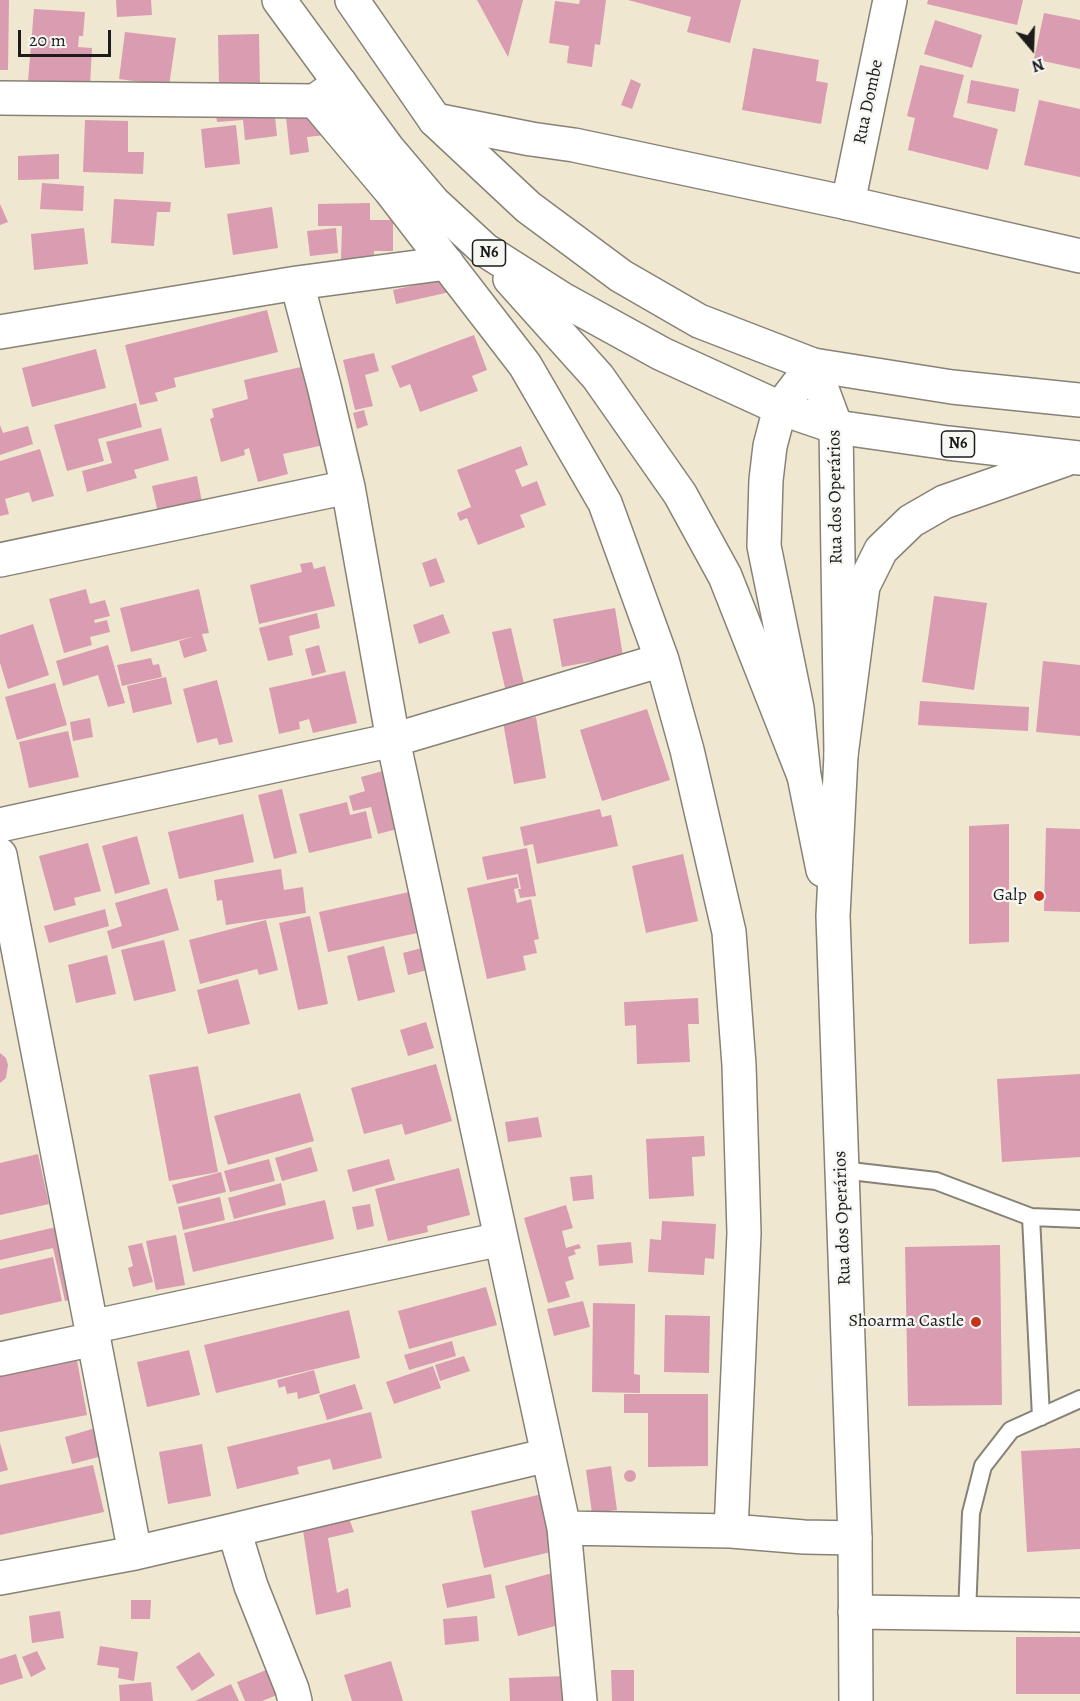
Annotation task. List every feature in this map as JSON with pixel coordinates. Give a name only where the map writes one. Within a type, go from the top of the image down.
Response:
[{"type":"main road","name":"N6","points":[[279,0],[327,92],[388,149],[433,202],[484,250],[562,299],[662,354],[780,408],[836,427],[1076,458]]},
{"type":"main road","points":[[352,0],[435,120],[528,207],[621,276],[699,321],[813,365],[952,387],[1080,400]]},
{"type":"main road","name":"Rua Dombe","points":[[848,203],[890,0]]},
{"type":"main road","points":[[0,99],[327,92],[390,190],[525,365],[604,503],[662,660],[687,750],[729,932],[739,1065],[744,1233],[731,1531]]},
{"type":"main road","points":[[435,120],[574,145],[848,203],[1080,256]]},
{"type":"main road","points":[[484,250],[598,377],[680,494],[725,576],[804,776]]},
{"type":"main road","points":[[0,332],[297,283],[447,263]]},
{"type":"main road","points":[[297,283],[348,488],[393,740],[564,1528],[580,1701]]},
{"type":"main road","name":"Rua dos Operários","points":[[813,365],[780,408],[770,446],[765,480],[764,546],[797,708],[804,776],[833,916]]},
{"type":"main road","name":"Rua dos Operários","points":[[813,365],[836,427],[841,755],[833,916],[855,1538],[856,1701]]},
{"type":"main road","points":[[841,755],[863,586],[881,550],[911,521],[944,502],[1076,458]]},
{"type":"main road","points":[[0,560],[348,488]]},
{"type":"main road","points":[[0,825],[393,740],[662,660]]},
{"type":"main road","points":[[0,855],[135,1553]]},
{"type":"main road","points":[[0,1359],[92,1333],[501,1239]]},
{"type":"main road","points":[[0,1578],[135,1553],[548,1455]]},
{"type":"main road","points":[[564,1528],[731,1531],[804,1537],[855,1538]]},
{"type":"main road","points":[[234,1530],[251,1586],[295,1701]]},
{"type":"main road","points":[[855,1612],[1080,1615]]},
{"type":"lane","points":[[842,1170],[936,1181],[1031,1217],[1080,1219]]},
{"type":"lane","points":[[1031,1217],[1041,1418]]},
{"type":"lane","points":[[967,1614],[971,1513],[983,1466],[1011,1431],[1080,1400]]},
{"type":"building","points":[[0,0],[9,0],[8,70],[0,70]]},
{"type":"building","points":[[116,0],[151,0],[152,15],[117,17]]},
{"type":"building","points":[[477,0],[523,0],[508,57]]},
{"type":"building","points":[[580,0],[606,0],[600,45],[595,44],[592,67],[567,63],[569,46],[549,43],[555,1],[579,4]]},
{"type":"building","points":[[628,0],[741,0],[730,43],[687,32],[691,17]]},
{"type":"building","points":[[928,0],[1023,0],[1017,25],[927,4]]},
{"type":"building","points":[[34,9],[85,12],[83,36],[79,36],[78,47],[92,48],[90,85],[28,81]]},
{"type":"building","points":[[1044,13],[1080,20],[1080,69],[1034,59]]},
{"type":"building","points":[[935,20],[982,35],[972,68],[924,54]]},
{"type":"building","points":[[125,32],[176,38],[169,86],[119,79]]},
{"type":"building","points":[[259,34],[260,86],[219,87],[218,35]]},
{"type":"building","points":[[753,48],[819,60],[816,81],[828,83],[821,124],[742,110]]},
{"type":"building","points":[[920,65],[964,75],[953,117],[998,129],[988,170],[908,150],[915,118],[907,116]]},
{"type":"building","points":[[631,79],[641,84],[632,109],[621,105]]},
{"type":"building","points":[[971,80],[1019,89],[1015,112],[967,103]]},
{"type":"building","points":[[1039,100],[1080,109],[1080,177],[1024,165]]},
{"type":"building","points":[[274,107],[277,136],[245,140],[243,120],[217,122],[216,114]]},
{"type":"building","points":[[324,113],[326,135],[307,137],[309,152],[290,155],[286,117]]},
{"type":"building","points":[[85,120],[128,121],[128,152],[144,152],[143,174],[83,172]]},
{"type":"building","points":[[236,125],[240,164],[205,168],[201,129]]},
{"type":"building","points":[[59,154],[59,179],[18,180],[18,156]]},
{"type":"building","points":[[42,183],[84,186],[83,211],[40,209]]},
{"type":"building","points":[[114,199],[171,202],[170,212],[157,212],[154,246],[111,243]]},
{"type":"building","points":[[370,203],[370,220],[393,220],[393,251],[374,251],[374,260],[341,260],[342,226],[318,226],[318,204]]},
{"type":"building","points":[[0,204],[8,222],[0,225]]},
{"type":"building","points":[[272,207],[278,248],[233,255],[227,214]]},
{"type":"building","points":[[84,228],[88,264],[34,270],[31,234]]},
{"type":"building","points":[[336,228],[338,253],[310,256],[307,231]]},
{"type":"building","points":[[447,278],[450,292],[396,304],[393,290]]},
{"type":"building","points":[[267,310],[278,352],[174,378],[176,387],[155,393],[158,401],[140,405],[125,345]]},
{"type":"building","points":[[474,335],[487,370],[472,376],[478,391],[420,412],[410,384],[400,388],[391,366]]},
{"type":"building","points":[[96,349],[106,388],[32,407],[22,368]]},
{"type":"building","points":[[374,353],[379,371],[365,375],[373,406],[355,410],[343,360]]},
{"type":"building","points":[[314,364],[333,443],[283,454],[288,474],[258,482],[249,448],[244,450],[245,455],[221,462],[210,419],[214,417],[212,409],[248,399],[244,380]]},
{"type":"building","points":[[136,403],[142,427],[98,439],[104,461],[67,471],[54,425]]},
{"type":"building","points":[[364,410],[368,425],[357,429],[353,413]]},
{"type":"building","points":[[0,425],[3,433],[28,426],[33,444],[0,455]]},
{"type":"building","points":[[161,428],[169,460],[134,470],[137,478],[87,492],[82,471],[112,463],[106,442]]},
{"type":"building","points":[[521,446],[528,465],[515,470],[522,487],[537,481],[546,505],[520,515],[525,527],[478,545],[467,518],[460,521],[457,513],[471,507],[457,470]]},
{"type":"building","points":[[40,449],[54,496],[32,502],[29,492],[5,499],[9,514],[0,516],[0,461]]},
{"type":"building","points":[[197,476],[204,513],[160,522],[152,486]]},
{"type":"building","points":[[436,558],[445,582],[430,587],[422,563]]},
{"type":"building","points":[[312,562],[314,569],[325,566],[335,606],[259,624],[250,585],[302,572],[300,564]]},
{"type":"building","points":[[86,589],[90,604],[105,600],[110,616],[94,620],[95,623],[107,620],[110,632],[90,637],[92,645],[64,653],[49,599]]},
{"type":"building","points":[[199,589],[209,633],[202,634],[207,651],[184,658],[179,641],[195,636],[131,652],[120,608]]},
{"type":"building","points":[[934,596],[987,603],[974,690],[922,682]]},
{"type":"building","points":[[615,608],[623,656],[562,667],[553,619]]},
{"type":"building","points":[[317,613],[320,628],[289,636],[293,655],[268,661],[259,628]]},
{"type":"building","points":[[443,614],[450,633],[419,644],[413,625]]},
{"type":"building","points":[[33,624],[49,675],[8,689],[0,663],[0,635]]},
{"type":"building","points":[[511,628],[525,688],[506,692],[492,632]]},
{"type":"building","points":[[108,645],[125,703],[108,707],[98,675],[63,686],[56,661]]},
{"type":"building","points":[[319,645],[326,672],[312,676],[305,649]]},
{"type":"building","points":[[151,658],[153,665],[159,664],[162,677],[122,686],[117,665]]},
{"type":"building","points":[[1043,661],[1080,665],[1080,736],[1036,732]]},
{"type":"building","points":[[345,671],[357,723],[313,733],[309,719],[299,722],[300,729],[279,734],[269,688]]},
{"type":"building","points":[[166,677],[172,704],[133,713],[127,686]]},
{"type":"building","points":[[217,680],[233,742],[219,745],[217,738],[197,743],[183,689]]},
{"type":"building","points":[[55,683],[67,725],[17,740],[5,697]]},
{"type":"building","points":[[920,701],[1029,707],[1028,731],[918,725]]},
{"type":"building","points":[[647,709],[670,780],[602,801],[580,730]]},
{"type":"building","points":[[536,717],[546,778],[514,784],[503,722]]},
{"type":"building","points":[[90,718],[93,737],[73,741],[70,722]]},
{"type":"building","points":[[68,731],[79,777],[29,788],[19,742]]},
{"type":"building","points":[[390,769],[405,827],[378,834],[371,807],[353,811],[349,796],[365,791],[361,777]]},
{"type":"building","points":[[282,789],[297,853],[274,859],[258,795]]},
{"type":"building","points":[[347,802],[350,815],[366,811],[372,838],[309,853],[299,814]]},
{"type":"building","points":[[600,809],[602,817],[611,815],[618,846],[537,864],[533,844],[524,846],[520,827]]},
{"type":"building","points":[[243,814],[254,862],[179,879],[168,832]]},
{"type":"building","points":[[1009,824],[1009,942],[969,944],[969,826]]},
{"type":"building","points":[[1046,828],[1080,829],[1080,912],[1044,911]]},
{"type":"building","points":[[137,836],[150,884],[115,894],[102,846]]},
{"type":"building","points":[[88,843],[101,891],[74,898],[76,905],[54,911],[39,856]]},
{"type":"building","points":[[527,848],[536,896],[520,898],[518,874],[487,880],[482,857]]},
{"type":"building","points":[[683,854],[698,921],[646,933],[632,866]]},
{"type":"building","points":[[281,869],[284,890],[303,887],[306,913],[226,925],[222,900],[217,901],[214,880]]},
{"type":"building","points":[[517,877],[519,888],[514,889],[517,903],[531,899],[539,939],[534,940],[537,953],[523,956],[526,970],[487,979],[467,888]]},
{"type":"building","points":[[167,888],[179,930],[112,949],[107,931],[122,926],[115,903]]},
{"type":"building","points":[[418,890],[427,931],[328,952],[319,912]]},
{"type":"building","points":[[105,909],[109,926],[49,943],[44,926]]},
{"type":"building","points":[[310,916],[328,1004],[298,1010],[279,923]]},
{"type":"building","points":[[266,920],[278,970],[259,975],[257,969],[200,984],[189,940]]},
{"type":"building","points":[[164,940],[176,991],[134,1001],[121,950]]},
{"type":"building","points":[[384,946],[395,992],[358,1001],[347,956]]},
{"type":"building","points":[[429,946],[435,968],[408,975],[403,953]]},
{"type":"building","points":[[107,955],[116,994],[76,1003],[68,965]]},
{"type":"building","points":[[238,979],[250,1024],[208,1034],[197,990]]},
{"type":"building","points":[[698,998],[699,1024],[688,1024],[690,1062],[637,1064],[636,1025],[625,1026],[624,1002]]},
{"type":"building","points":[[426,1022],[434,1048],[408,1056],[400,1030]]},
{"type":"building","points":[[0,1053],[6,1058],[8,1065],[6,1078],[0,1083]]},
{"type":"building","points":[[436,1064],[452,1121],[405,1135],[402,1124],[364,1134],[351,1088]]},
{"type":"building","points":[[198,1066],[218,1172],[169,1181],[149,1075]]},
{"type":"building","points":[[1080,1074],[1080,1157],[1002,1162],[997,1079]]},
{"type":"building","points":[[300,1093],[314,1141],[228,1165],[214,1116]]},
{"type":"building","points":[[538,1117],[542,1137],[508,1142],[505,1122]]},
{"type":"building","points":[[704,1136],[705,1156],[692,1157],[694,1196],[649,1199],[646,1139]]},
{"type":"building","points":[[311,1147],[318,1171],[282,1181],[275,1158]]},
{"type":"building","points":[[38,1154],[49,1204],[0,1215],[0,1163]]},
{"type":"building","points":[[269,1159],[275,1181],[230,1192],[224,1171]]},
{"type":"building","points":[[389,1159],[395,1180],[353,1192],[347,1170]]},
{"type":"building","points":[[459,1168],[470,1215],[427,1226],[428,1232],[388,1241],[375,1189]]},
{"type":"building","points":[[221,1172],[226,1192],[177,1204],[172,1185]]},
{"type":"building","points":[[592,1175],[594,1199],[573,1201],[570,1177]]},
{"type":"building","points":[[281,1183],[286,1205],[234,1219],[228,1198]]},
{"type":"building","points":[[220,1197],[225,1220],[183,1230],[178,1207]]},
{"type":"building","points":[[325,1200],[334,1239],[193,1272],[184,1233]]},
{"type":"building","points":[[370,1204],[374,1226],[357,1230],[352,1207]]},
{"type":"building","points":[[566,1205],[573,1228],[562,1231],[566,1248],[579,1244],[581,1248],[574,1250],[576,1254],[568,1257],[574,1279],[565,1282],[570,1297],[548,1303],[524,1218]]},
{"type":"building","points":[[662,1221],[716,1224],[714,1259],[705,1258],[704,1275],[648,1272],[650,1239],[661,1240]]},
{"type":"building","points":[[65,1225],[81,1298],[65,1301],[53,1248],[0,1260],[0,1240]]},
{"type":"building","points":[[176,1235],[185,1285],[156,1290],[146,1241]]},
{"type":"building","points":[[631,1242],[633,1263],[599,1266],[597,1245]]},
{"type":"building","points":[[142,1243],[153,1282],[133,1287],[128,1268],[133,1266],[128,1246]]},
{"type":"building","points":[[1000,1245],[1002,1405],[908,1406],[905,1247]]},
{"type":"building","points":[[53,1257],[62,1301],[0,1315],[0,1269]]},
{"type":"building","points":[[486,1287],[497,1325],[409,1349],[398,1311]]},
{"type":"building","points":[[583,1301],[590,1327],[554,1336],[547,1309]]},
{"type":"building","points":[[593,1303],[635,1304],[634,1374],[640,1375],[640,1393],[592,1392]]},
{"type":"building","points":[[349,1310],[360,1358],[216,1393],[204,1345]]},
{"type":"building","points":[[665,1315],[710,1316],[709,1373],[664,1372]]},
{"type":"building","points":[[452,1341],[456,1356],[409,1370],[404,1355]]},
{"type":"building","points":[[189,1350],[200,1395],[147,1407],[137,1362]]},
{"type":"building","points":[[464,1356],[470,1371],[440,1381],[435,1365]]},
{"type":"building","points":[[77,1360],[87,1415],[0,1432],[0,1374]]},
{"type":"building","points":[[433,1366],[441,1388],[394,1404],[386,1382]]},
{"type":"building","points":[[314,1370],[320,1393],[298,1399],[297,1392],[287,1394],[285,1386],[279,1388],[277,1380]]},
{"type":"building","points":[[355,1384],[363,1409],[327,1420],[319,1395]]},
{"type":"building","points":[[624,1394],[708,1394],[708,1466],[648,1467],[648,1413],[624,1413]]},
{"type":"building","points":[[371,1412],[382,1458],[333,1470],[330,1459],[297,1467],[299,1474],[237,1489],[227,1447]]},
{"type":"building","points":[[99,1427],[106,1455],[72,1464],[65,1437]]},
{"type":"building","points":[[0,1443],[8,1470],[0,1472]]},
{"type":"building","points":[[202,1444],[211,1496],[168,1504],[159,1452]]},
{"type":"building","points":[[1080,1448],[1080,1549],[1027,1552],[1021,1451]]},
{"type":"building","points":[[93,1465],[104,1512],[0,1535],[0,1485]]},
{"type":"building","points":[[611,1466],[617,1510],[592,1513],[586,1470]]},
{"type":"building","points":[[632,1470],[635,1471],[635,1481],[628,1482],[625,1481],[624,1474],[625,1471]]},
{"type":"building","points":[[542,1494],[555,1551],[484,1568],[471,1511]]},
{"type":"building","points":[[347,1513],[354,1532],[328,1538],[337,1593],[348,1588],[351,1607],[316,1615],[302,1524]]},
{"type":"building","points":[[556,1572],[570,1622],[518,1636],[505,1586]]},
{"type":"building","points":[[491,1574],[495,1598],[447,1608],[442,1584]]},
{"type":"building","points":[[131,1600],[151,1600],[150,1619],[131,1619]]},
{"type":"building","points":[[60,1611],[64,1638],[32,1643],[29,1616]]},
{"type":"building","points":[[477,1616],[479,1641],[445,1645],[443,1619]]},
{"type":"building","points":[[1016,1637],[1080,1637],[1080,1694],[1016,1694]]},
{"type":"building","points":[[100,1646],[138,1652],[134,1681],[118,1678],[119,1668],[97,1665]]},
{"type":"building","points":[[37,1651],[46,1669],[31,1677],[22,1657]]},
{"type":"building","points":[[199,1652],[215,1675],[192,1691],[176,1667]]},
{"type":"building","points":[[16,1654],[23,1678],[0,1685],[0,1659]]},
{"type":"building","points":[[391,1661],[403,1701],[352,1701],[344,1675]]},
{"type":"building","points":[[266,1670],[277,1695],[262,1701],[245,1701],[237,1682]]},
{"type":"building","points":[[611,1670],[634,1670],[634,1701],[612,1701]]},
{"type":"building","points":[[565,1676],[565,1701],[510,1701],[509,1678]]},
{"type":"building","points":[[151,1682],[153,1701],[120,1701],[119,1685]]},
{"type":"building","points":[[231,1684],[239,1701],[195,1701]]},
{"type":"place","name":"Galp","points":[[1039,896]]},
{"type":"place","name":"Shoarma Castle","points":[[976,1322]]}]
